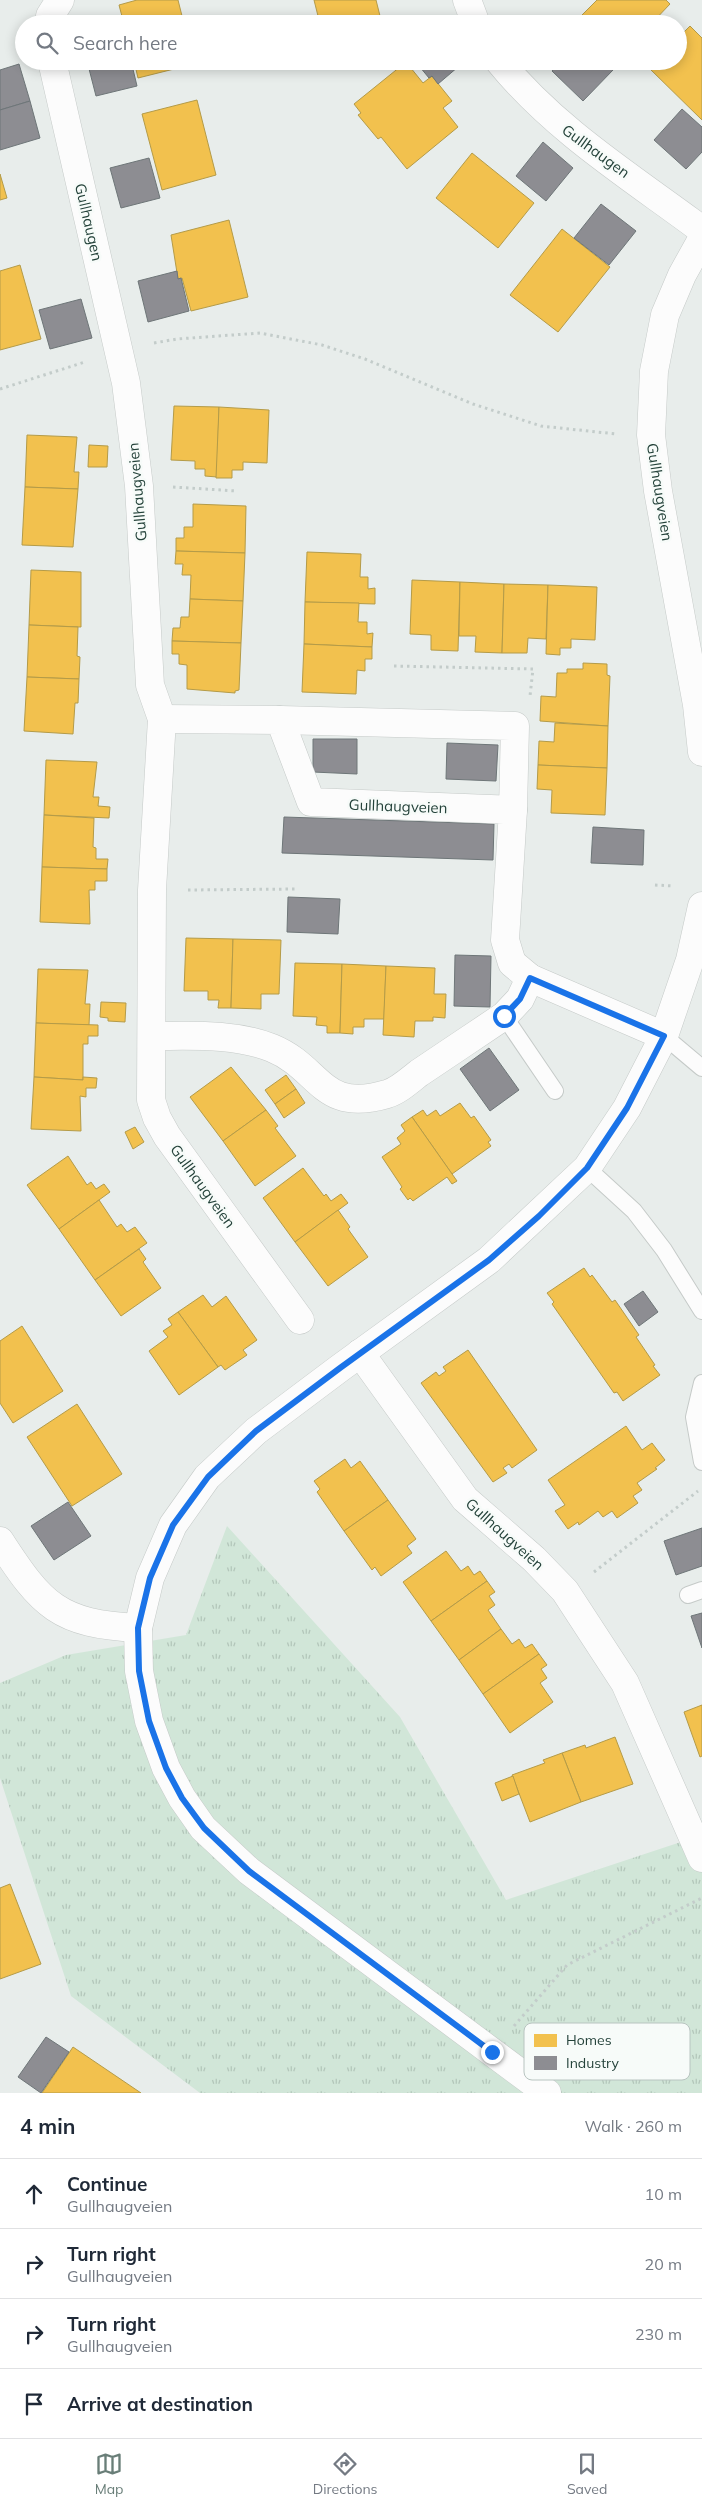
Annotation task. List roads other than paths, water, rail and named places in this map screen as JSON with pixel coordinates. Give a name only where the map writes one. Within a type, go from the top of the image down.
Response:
[{"type":"street","points":[[51,15],[60,0]]},
{"type":"street","points":[[467,0],[473,15]]},
{"type":"street","name":"Gullhaugen","points":[[54,70],[120,350],[126,383]]},
{"type":"street","name":"Gullhaugen","points":[[507,70],[520,86],[559,124],[702,230]]},
{"type":"street","name":"Gullhaugveien","points":[[702,239],[682,275],[665,315],[654,371],[651,435],[658,491],[697,706],[702,752]]},
{"type":"street","name":"Gullhaugveien","points":[[126,383],[139,486],[150,685],[162,719],[152,890],[151,1100],[157,1118],[167,1136],[300,1320]]},
{"type":"street","points":[[162,719],[515,726],[513,810],[505,940],[512,963],[530,978],[664,1036]]},
{"type":"street","name":"Gullhaugveien","points":[[280,720],[311,802],[513,810]]},
{"type":"street","points":[[524,2076],[249,1871],[204,1828],[182,1798],[166,1768],[149,1721],[139,1671],[138,1628],[150,1578],[173,1525],[208,1477],[256,1431],[489,1260],[587,1168],[627,1108],[664,1036],[690,960],[702,906]]},
{"type":"street","points":[[152,1036],[220,1036],[272,1048],[300,1063],[319,1084],[338,1096],[359,1099],[389,1094],[504,1016],[520,999],[530,978]]},
{"type":"street","name":"Gullhaugveien","points":[[360,1353],[465,1499],[534,1559],[565,1591],[625,1683],[702,1858]]},
{"type":"street","points":[[0,1541],[18,1569],[48,1604],[72,1618],[103,1626],[138,1628]]},
{"type":"street","points":[[530,2080],[547,2093]]},
{"type":"lane","points":[[504,1016],[555,1091]]},
{"type":"lane","points":[[664,1036],[702,1068]]},
{"type":"lane","points":[[587,1168],[634,1211],[664,1250],[702,1311]]},
{"type":"lane","points":[[702,1383],[694,1417],[702,1462]]}]
